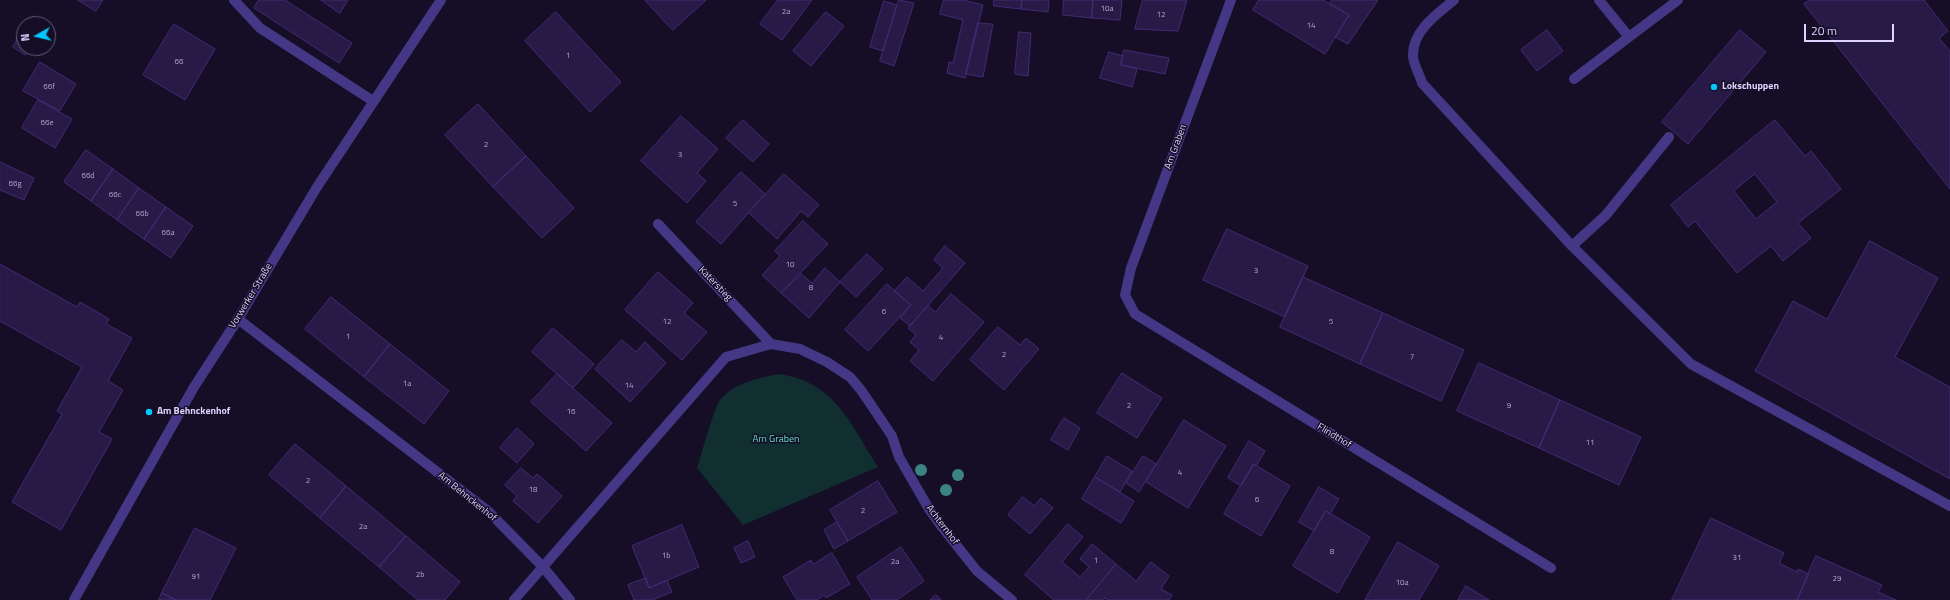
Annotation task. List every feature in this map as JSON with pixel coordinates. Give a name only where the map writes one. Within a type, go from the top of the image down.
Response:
[{"type":"street","points":[[234,0],[260,28],[373,101]]},
{"type":"street","name":"Vorwerker Straße","points":[[74,600],[194,387],[238,319],[317,187],[373,101],[442,0]]},
{"type":"street","name":"Am Graben","points":[[1124,295],[1131,268],[1231,0]]},
{"type":"street","points":[[1454,0],[1439,12],[1418,33],[1413,56],[1422,83],[1572,246],[1691,364],[1950,506]]},
{"type":"street","points":[[1599,0],[1629,37]]},
{"type":"street","points":[[1574,79],[1678,0]]},
{"type":"street","points":[[1572,246],[1606,215],[1669,137]]},
{"type":"street","name":"Katerstieg","points":[[658,224],[771,344]]},
{"type":"street","name":"Flindthof","points":[[1124,295],[1135,314],[1551,568]]},
{"type":"street","name":"Am Behnckenhof","points":[[238,319],[488,511],[543,567],[570,600]]},
{"type":"street","points":[[514,600],[726,357],[771,344]]},
{"type":"street","name":"Achternhof","points":[[771,344],[800,349],[827,362],[850,377],[861,390],[892,436],[900,457],[929,509],[942,527],[977,571],[1012,600]]},
{"type":"green space","name":"Am Graben","points":[[779,374],[798,378],[828,395],[849,420],[878,467],[743,525],[697,468],[711,421],[720,400],[739,385]]},
{"type":"building","points":[[78,0],[103,0],[96,11]]},
{"type":"building","points":[[259,0],[285,0],[352,43],[339,63],[254,8]]},
{"type":"building","points":[[321,0],[348,0],[340,13]]},
{"type":"building","points":[[645,0],[706,0],[673,30]]},
{"type":"building","points":[[778,0],[812,0],[782,40],[760,24]]},
{"type":"building","points":[[899,0],[914,3],[894,66],[880,61]]},
{"type":"building","points":[[944,0],[963,0],[983,5],[965,78],[947,73],[949,62],[953,63],[963,20],[940,14]]},
{"type":"building","points":[[994,0],[1022,0],[1021,9],[994,6]]},
{"type":"building","points":[[1022,0],[1049,0],[1048,12],[1021,9]]},
{"type":"building","points":[[1064,0],[1093,0],[1092,18],[1063,15]]},
{"type":"building","points":[[1093,0],[1122,0],[1120,20],[1092,18]]},
{"type":"building","points":[[1143,0],[1187,0],[1178,31],[1135,29]]},
{"type":"building","points":[[1259,0],[1323,0],[1349,15],[1325,54],[1253,10]]},
{"type":"building","points":[[1332,0],[1378,0],[1348,44],[1335,37],[1349,15],[1330,4]]},
{"type":"building","points":[[1810,0],[1924,0],[1948,31],[1939,38],[1950,51],[1950,189],[1804,4]]},
{"type":"building","points":[[884,1],[897,5],[883,51],[870,47]]},
{"type":"building","points":[[556,12],[621,82],[590,112],[525,41]]},
{"type":"building","points":[[826,12],[844,26],[811,66],[793,51]]},
{"type":"building","points":[[978,23],[993,24],[983,77],[966,74]]},
{"type":"building","points":[[174,24],[215,49],[185,100],[143,75]]},
{"type":"building","points":[[1547,30],[1563,51],[1537,71],[1521,50]]},
{"type":"building","name":"Lokschuppen","points":[[1740,30],[1766,52],[1688,144],[1662,122]]},
{"type":"building","points":[[1019,32],[1031,33],[1028,76],[1015,74]]},
{"type":"building","points":[[16,42],[16,49],[13,47]]},
{"type":"building","points":[[1124,50],[1169,58],[1165,74],[1121,65]]},
{"type":"building","points":[[1109,52],[1123,56],[1121,65],[1137,69],[1132,87],[1100,78]]},
{"type":"building","points":[[40,62],[76,84],[60,111],[23,91]]},
{"type":"building","points":[[38,100],[72,119],[55,148],[22,128]]},
{"type":"building","points":[[478,104],[526,156],[493,187],[445,135]]},
{"type":"building","points":[[681,116],[718,149],[697,173],[706,181],[687,203],[641,161]]},
{"type":"building","points":[[743,120],[769,144],[753,162],[726,138]]},
{"type":"building","points":[[1775,120],[1805,156],[1811,151],[1841,189],[1798,223],[1811,238],[1783,261],[1771,246],[1737,273],[1695,221],[1688,227],[1671,205]],"holes":[[[1755,174],[1777,202],[1756,219],[1734,191]]]},
{"type":"building","points":[[86,150],[113,169],[91,201],[64,182]]},
{"type":"building","points":[[526,156],[574,208],[542,238],[493,187]]},
{"type":"building","points":[[0,162],[34,178],[24,200],[0,190]]},
{"type":"building","points":[[113,169],[139,188],[117,220],[91,201]]},
{"type":"building","points":[[741,172],[765,194],[721,244],[696,222]]},
{"type":"building","points":[[784,174],[819,205],[808,217],[801,211],[777,239],[749,213]]},
{"type":"building","points":[[139,188],[166,207],[144,239],[117,220]]},
{"type":"building","points":[[166,207],[193,226],[171,258],[144,239]]},
{"type":"building","points":[[803,221],[828,244],[781,293],[762,275],[780,256],[775,251]]},
{"type":"building","points":[[1227,229],[1308,266],[1285,317],[1203,280]]},
{"type":"building","points":[[1870,241],[1938,278],[1895,357],[1950,387],[1950,479],[1755,371],[1793,301],[1827,319]]},
{"type":"building","points":[[945,246],[965,263],[910,326],[900,318],[911,305],[894,291],[907,277],[923,291],[943,268],[934,260]]},
{"type":"building","points":[[867,254],[883,269],[856,297],[840,282]]},
{"type":"building","points":[[0,264],[77,307],[80,302],[109,319],[106,324],[132,338],[108,381],[123,390],[99,432],[112,439],[61,530],[12,502],[62,414],[57,411],[82,367],[0,321]]},
{"type":"building","points":[[825,268],[840,282],[809,318],[781,293],[801,274],[812,283]]},
{"type":"building","points":[[658,272],[693,303],[684,313],[707,332],[682,360],[625,310]]},
{"type":"building","points":[[1303,277],[1383,313],[1360,364],[1280,327]]},
{"type":"building","points":[[887,284],[911,305],[868,351],[845,330]]},
{"type":"building","points":[[951,294],[984,322],[933,381],[910,361],[919,350],[910,342],[916,335],[908,328],[928,305],[935,312]]},
{"type":"building","points":[[331,297],[390,344],[364,377],[305,329]]},
{"type":"building","points":[[1383,313],[1464,350],[1441,401],[1360,364]]},
{"type":"building","points":[[998,327],[1020,345],[1026,338],[1039,349],[1004,390],[970,360]]},
{"type":"building","points":[[553,328],[594,364],[573,388],[532,352]]},
{"type":"building","points":[[622,340],[636,352],[645,342],[666,363],[630,402],[595,369]]},
{"type":"building","points":[[390,344],[449,391],[424,424],[364,377]]},
{"type":"building","points":[[1479,363],[1560,400],[1539,448],[1457,411]]},
{"type":"building","points":[[1122,373],[1162,398],[1137,438],[1097,413]]},
{"type":"building","points":[[557,374],[612,423],[586,451],[531,402]]},
{"type":"building","points":[[1560,400],[1641,437],[1619,485],[1539,448]]},
{"type":"building","points":[[1064,418],[1080,428],[1068,450],[1051,440]]},
{"type":"building","points":[[1184,420],[1226,446],[1188,508],[1146,482]]},
{"type":"building","points":[[517,428],[534,444],[517,463],[500,448]]},
{"type":"building","points":[[1249,441],[1265,451],[1256,466],[1254,464],[1241,486],[1228,478]]},
{"type":"building","points":[[295,444],[346,486],[320,518],[269,475]]},
{"type":"building","points":[[1107,456],[1132,471],[1120,492],[1095,477]]},
{"type":"building","points":[[1143,456],[1156,464],[1139,492],[1126,483]]},
{"type":"building","points":[[1254,464],[1290,486],[1261,536],[1224,514]]},
{"type":"building","points":[[521,468],[533,478],[537,474],[562,496],[538,523],[513,501],[517,496],[505,485]]},
{"type":"building","points":[[1095,477],[1134,501],[1121,523],[1082,499]]},
{"type":"building","points":[[878,481],[897,512],[848,541],[830,510]]},
{"type":"building","points":[[346,486],[406,536],[379,567],[320,518]]},
{"type":"building","points":[[1319,487],[1339,499],[1330,514],[1326,511],[1314,531],[1299,522]]},
{"type":"building","points":[[1023,497],[1034,506],[1041,498],[1053,508],[1030,534],[1008,515]]},
{"type":"building","points":[[1326,511],[1370,537],[1338,593],[1293,566]]},
{"type":"building","points":[[1711,518],[1784,553],[1779,563],[1797,572],[1798,569],[1809,574],[1797,600],[1672,600]]},
{"type":"building","points":[[837,522],[848,541],[834,549],[824,530]]},
{"type":"building","points":[[1068,524],[1083,537],[1062,562],[1080,577],[1089,567],[1080,559],[1092,544],[1116,564],[1086,600],[1054,600],[1025,575]]},
{"type":"building","points":[[682,525],[699,567],[649,588],[632,546]]},
{"type":"building","points":[[195,528],[236,548],[210,600],[176,600],[162,593]]},
{"type":"building","points":[[406,536],[460,582],[445,600],[418,600],[379,567]]},
{"type":"building","points":[[748,541],[755,557],[741,563],[734,548]]},
{"type":"building","points":[[1398,542],[1439,566],[1419,600],[1365,600]]},
{"type":"building","points":[[901,547],[924,581],[897,600],[872,600],[857,577]]},
{"type":"building","points":[[832,553],[850,584],[826,598],[824,595],[817,600],[797,600],[783,577],[811,560],[813,564]]},
{"type":"building","points":[[1816,556],[1882,585],[1878,592],[1896,600],[1797,600]]},
{"type":"building","points":[[1151,562],[1169,576],[1161,589],[1172,595],[1169,600],[1108,600],[1105,598],[1103,600],[1086,600],[1116,564],[1136,581]]},
{"type":"building","points":[[646,578],[649,588],[667,580],[672,592],[652,600],[634,600],[628,585]]},
{"type":"building","points":[[1466,586],[1489,600],[1458,600]]},
{"type":"building","points":[[162,593],[176,600],[159,600]]},
{"type":"building","points":[[936,595],[941,600],[930,600]]},
{"type":"place","name":"Lokschuppen","points":[[1714,87]]},
{"type":"place","name":"Am Behnckenhof","points":[[149,412]]}]
